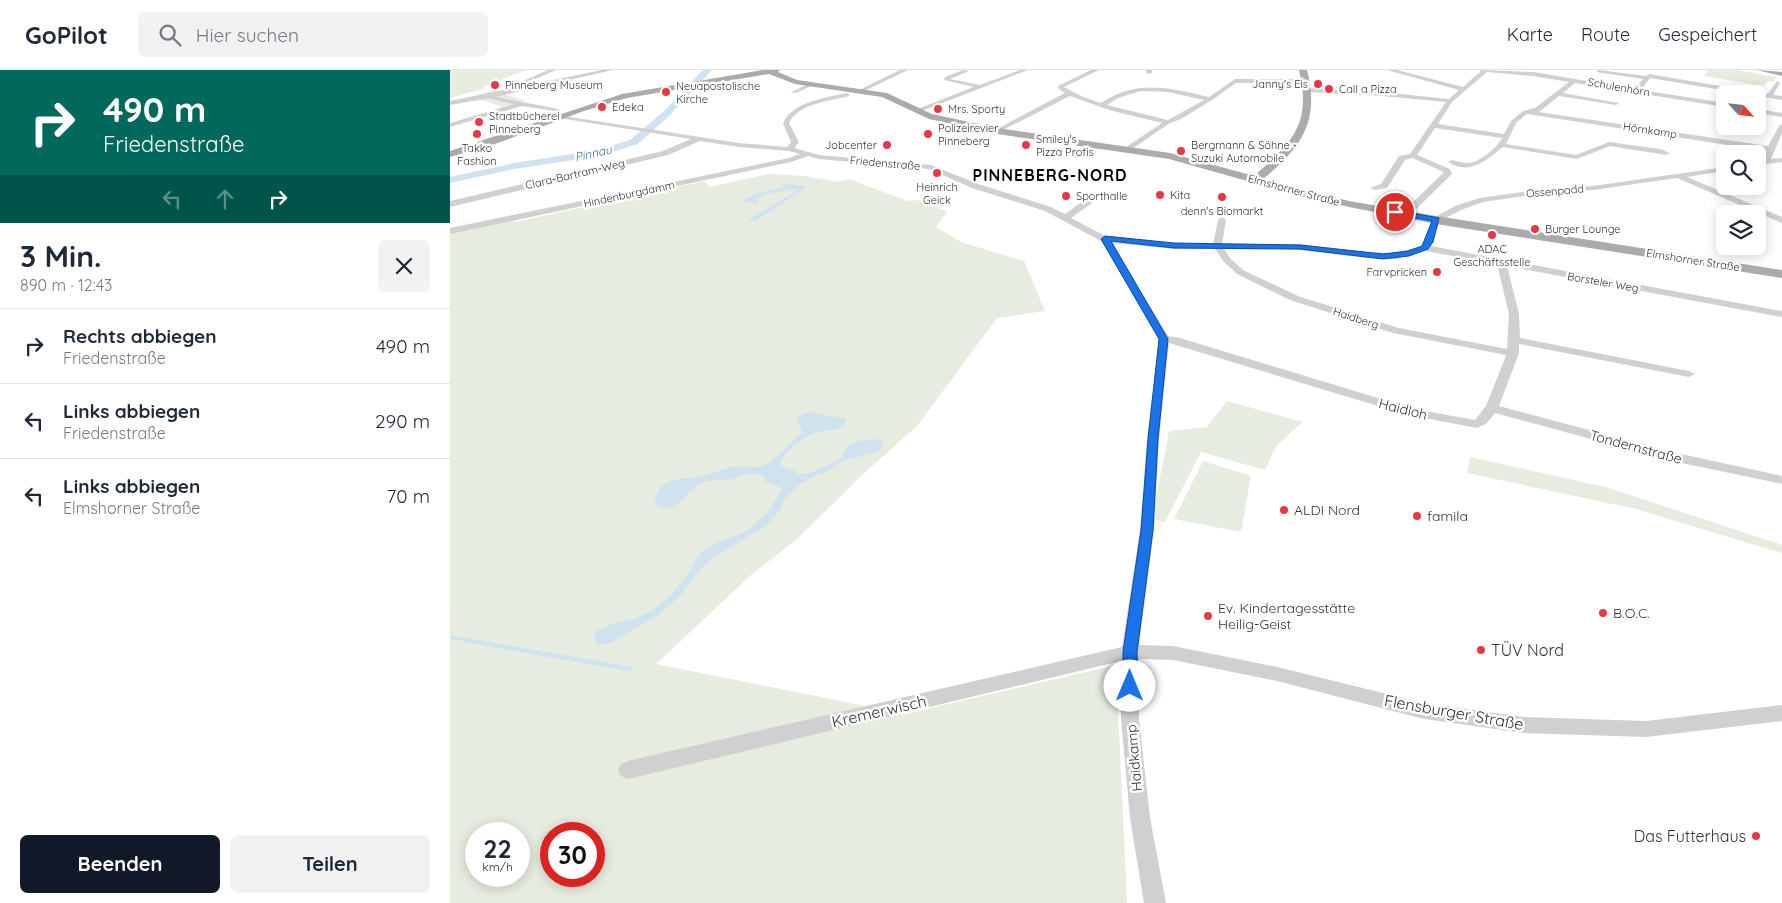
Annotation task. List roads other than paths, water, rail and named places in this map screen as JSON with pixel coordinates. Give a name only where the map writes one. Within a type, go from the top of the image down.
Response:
[{"type":"main road","name":"Elmshorner Straße","points":[[771,70],[812,84]]},
{"type":"main road","name":"Elmshorner Straße","points":[[771,70],[788,80]]},
{"type":"main road","points":[[450,154],[602,101],[653,89],[724,80],[771,70]]},
{"type":"main road","points":[[706,82],[771,70]]},
{"type":"main road","points":[[1258,181],[1274,170],[1278,162],[1292,146],[1302,128],[1308,108],[1308,86],[1303,70]]},
{"type":"main road","points":[[1760,70],[1782,74]]},
{"type":"main road","name":"Elmshorner Straße","points":[[724,80],[762,78],[862,90],[884,95],[929,116],[997,131],[1170,156],[1329,200],[1436,220],[1782,274]]},
{"type":"street","points":[[482,96],[516,88],[553,70]]},
{"type":"street","points":[[452,101],[610,70]]},
{"type":"street","points":[[862,90],[905,70]]},
{"type":"street","points":[[917,111],[1025,70]]},
{"type":"street","points":[[1096,70],[1060,87],[1068,94],[1168,122]]},
{"type":"street","points":[[1390,70],[1464,89]]},
{"type":"street","points":[[1413,156],[1450,101],[1484,70]]},
{"type":"street","name":"Schulenhörn","points":[[1484,70],[1575,80],[1716,103]]},
{"type":"street","points":[[966,71],[947,78],[947,80],[981,88]]},
{"type":"street","points":[[1599,72],[1647,78],[1649,76],[1716,87]]},
{"type":"street","points":[[1637,90],[1647,78]]},
{"type":"street","points":[[1129,149],[1168,122],[1179,118],[1239,80],[1450,101]]},
{"type":"street","points":[[1452,162],[1474,165],[1502,145],[1513,122],[1526,112],[1537,110],[1575,80]]},
{"type":"street","points":[[1770,95],[1777,83]]},
{"type":"street","name":"Elmshorner Straße","points":[[794,92],[812,84]]},
{"type":"street","points":[[1103,105],[1125,92],[1144,88],[1166,90],[1210,99]]},
{"type":"street","points":[[1708,102],[1716,90]]},
{"type":"street","points":[[997,131],[1068,94]]},
{"type":"street","points":[[1559,94],[1616,103]]},
{"type":"street","points":[[1766,94],[1782,98]]},
{"type":"street","points":[[789,149],[795,142],[786,126],[789,115],[803,108],[846,95]]},
{"type":"street","name":"Friedenstraße","points":[[482,96],[641,130],[748,146],[789,149],[842,159],[931,167],[975,186],[1048,208],[1105,239],[1174,246],[1300,247],[1383,256],[1409,254],[1425,248]]},
{"type":"street","points":[[450,124],[525,104]]},
{"type":"street","points":[[543,108],[553,105]]},
{"type":"street","name":"Hörnkamp","points":[[1530,112],[1769,150]]},
{"type":"street","points":[[1766,112],[1782,115]]},
{"type":"street","points":[[1434,126],[1507,137]]},
{"type":"street","points":[[1769,162],[1767,158],[1769,150],[1782,126]]},
{"type":"street","name":"Clara-Bartram-Weg","points":[[450,204],[665,153],[699,139]]},
{"type":"street","points":[[1502,145],[1577,157],[1609,144],[1666,153]]},
{"type":"street","points":[[1769,150],[1782,155]]},
{"type":"street","name":"Hindenburgdamm","points":[[450,231],[791,160],[808,154]]},
{"type":"street","points":[[1374,188],[1384,186],[1402,158],[1413,156],[1446,171],[1448,174],[1406,214]]},
{"type":"street","points":[[1766,162],[1782,160]]},
{"type":"street","name":"Ossenpadd","points":[[1436,220],[1458,208],[1482,200],[1545,191],[1594,188],[1716,170]]},
{"type":"street","points":[[1678,175],[1782,220]]},
{"type":"street","points":[[1065,218],[1093,198],[1116,200]]},
{"type":"street","points":[[1217,246],[1222,220]]},
{"type":"street","points":[[1425,248],[1429,242],[1436,220]]},
{"type":"street","points":[[1105,239],[1164,339]]},
{"type":"street","name":"Haidberg","points":[[1217,246],[1227,260],[1240,272],[1294,298],[1397,331],[1513,354]]},
{"type":"street","name":"Borsteler Weg","points":[[1425,248],[1782,314]]},
{"type":"street","name":"Haidloh","points":[[1164,339],[1176,340],[1412,412],[1477,424],[1485,420],[1492,408],[1510,366],[1513,354],[1515,340],[1512,297],[1501,263]]},
{"type":"street","name":"Haidkamp","points":[[1154,903],[1140,818],[1130,719],[1130,652],[1147,530],[1153,439],[1164,339]]},
{"type":"street","points":[[1515,340],[1689,374]]},
{"type":"street","name":"Tondernstraße","points":[[1492,408],[1667,455],[1732,471],[1782,480]]},
{"type":"street","name":"Flensburger Straße","points":[[1130,652],[1173,653],[1277,674],[1424,711],[1524,725],[1646,730],[1782,713]]},
{"type":"street","name":"Kremerwisch","points":[[628,770],[1130,652]]},
{"type":"water","points":[[781,184],[808,186],[756,221],[748,220],[800,189],[764,194],[757,200],[757,204],[743,201],[758,193],[785,187]]},
{"type":"water","points":[[808,412],[847,419],[841,427],[812,434],[789,450],[780,464],[787,469],[795,470],[796,475],[812,472],[840,459],[847,447],[858,441],[878,439],[883,442],[883,447],[875,453],[842,461],[826,473],[818,474],[800,484],[783,501],[781,509],[768,524],[715,557],[701,568],[680,596],[658,615],[610,643],[599,645],[594,638],[596,632],[610,625],[638,617],[658,606],[673,593],[702,552],[708,547],[742,533],[754,525],[766,514],[781,488],[765,481],[765,478],[758,474],[744,474],[734,479],[712,480],[702,483],[692,490],[681,502],[671,508],[664,509],[655,504],[656,495],[660,488],[673,480],[702,476],[730,468],[743,466],[757,467],[768,464],[801,434],[802,431],[797,418]]},
{"type":"waterway","name":"Pinnau","points":[[450,180],[514,166],[600,153],[634,142],[667,113],[708,70]]},
{"type":"waterway","points":[[450,637],[473,641]]},
{"type":"waterway","points":[[466,640],[630,669]]},
{"type":"place","name":"Janny's Eis","points":[[1318,84]]},
{"type":"place","name":"Pinneberg Museum","points":[[495,85]]},
{"type":"place","name":"Call a Pizza","points":[[1329,89]]},
{"type":"place","name":"Neuapostolische Kirche","points":[[666,92]]},
{"type":"place","name":"Edeka","points":[[602,107]]},
{"type":"place","name":"Mrs. Sporty","points":[[938,109]]},
{"type":"place","name":"Stadtbücherei Pinneberg","points":[[479,122]]},
{"type":"place","name":"Takko Fashion","points":[[477,134]]},
{"type":"place","name":"Polizeirevier Pinneberg","points":[[928,134]]},
{"type":"place","name":"Jobcenter","points":[[887,145]]},
{"type":"place","name":"Smiley's Pizza Profis","points":[[1026,145]]},
{"type":"place","name":"Bergmann & Söhne - Suzuki Automobile","points":[[1181,151]]},
{"type":"place","name":"Heinrich Geick","points":[[937,173]]},
{"type":"place","name":"Kita","points":[[1160,195]]},
{"type":"place","name":"Sporthalle","points":[[1066,196]]},
{"type":"place","name":"denn's Biomarkt","points":[[1222,197]]},
{"type":"place","name":"Burger Lounge","points":[[1535,229]]},
{"type":"place","name":"ADAC Geschäftsstelle","points":[[1492,235]]},
{"type":"place","name":"Farvpricken","points":[[1437,272]]},
{"type":"place","name":"ALDI Nord","points":[[1284,510]]},
{"type":"place","name":"famila","points":[[1417,516]]},
{"type":"place","name":"B.O.C.","points":[[1603,613]]},
{"type":"place","name":"Ev. Kindertagesstätte Heilig-Geist","points":[[1208,616]]},
{"type":"place","name":"TÜV Nord","points":[[1481,650]]},
{"type":"place","name":"Das Futterhaus","points":[[1756,836]]},
{"type":"district","name":"PINNEBERG-NORD","points":[[1050,175]]}]
